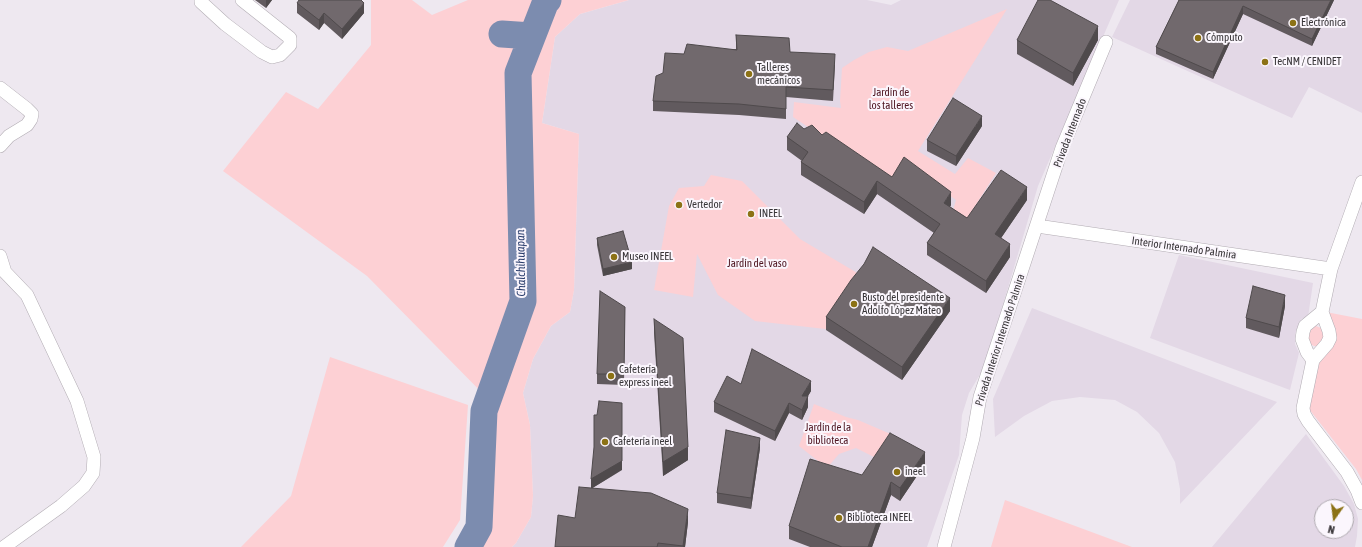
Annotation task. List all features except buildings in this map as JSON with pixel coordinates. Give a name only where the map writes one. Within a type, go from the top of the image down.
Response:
[{"type":"street","points":[[201,0],[201,2],[225,24],[262,52],[272,57],[280,55],[290,45],[290,38],[242,0]]},
{"type":"street","name":"Privada Internado","points":[[1037,226],[1062,148],[1106,42]]},
{"type":"street","points":[[0,88],[32,114],[31,120],[27,125],[9,136],[0,146]]},
{"type":"street","points":[[1362,182],[1331,269],[1322,312],[1330,338],[1327,344],[1313,360],[1303,408],[1304,414],[1347,472],[1358,490],[1362,503]]},
{"type":"street","name":"Interior Internado Palmira","points":[[1037,226],[1331,269]]},
{"type":"street","name":"Privada Interior Internado Palmira","points":[[944,547],[973,438],[980,397],[1037,226]]},
{"type":"street","points":[[0,256],[5,272],[27,295],[77,401],[94,457],[93,472],[84,486],[61,506],[4,547]]},
{"type":"street","points":[[1313,360],[1307,352],[1302,339],[1303,332],[1305,326],[1322,312]]},
{"type":"shaded area","points":[[629,0],[867,0],[891,5],[901,0],[1119,0],[1038,186],[985,366],[969,393],[962,415],[959,455],[927,547],[512,547],[516,543],[531,517],[533,496],[530,425],[523,393],[533,359],[551,326],[570,312],[574,290],[579,134],[542,123],[555,37],[580,14]]},
{"type":"shaded area","name":"TecNM / CENIDET","points":[[1130,0],[1362,0],[1362,113],[1309,87],[1292,118],[1112,37]]},
{"type":"shaded area","points":[[1179,255],[1313,283],[1308,317],[1301,319],[1295,334],[1295,344],[1299,353],[1290,390],[1150,338]]},
{"type":"shaded area","points":[[1032,308],[1277,402],[1180,504],[1180,489],[1175,462],[1159,433],[1137,412],[1115,400],[1080,397],[1052,401],[1024,416],[995,437],[993,399]]},
{"type":"shaded area","points":[[1306,434],[1344,486],[1351,499],[1314,499],[1314,539],[1354,539],[1354,504],[1358,519],[1355,547],[1212,547]]},
{"type":"green space","points":[[371,0],[412,0],[432,15],[468,0],[629,0],[580,14],[555,37],[542,123],[579,134],[574,290],[570,312],[551,326],[533,359],[523,393],[530,425],[533,496],[531,517],[516,543],[512,547],[465,547],[485,508],[491,484],[493,432],[498,409],[367,276],[223,171],[286,92],[318,109],[371,45]]},
{"type":"green space","name":"Jardín de los talleres","points":[[1007,9],[918,151],[955,174],[968,158],[996,173],[965,222],[952,214],[956,200],[904,163],[891,182],[793,117],[794,102],[841,108],[842,68],[869,52],[887,47],[908,51]]},
{"type":"green space","name":"Jardín del vaso","points":[[711,175],[742,181],[800,239],[864,277],[887,336],[755,321],[718,295],[697,254],[693,297],[654,290],[669,206],[679,188],[704,186]]},
{"type":"green space","points":[[1326,312],[1362,319],[1362,480],[1356,469],[1309,409],[1318,363],[1331,347]]},
{"type":"green space","points":[[1316,326],[1321,328],[1325,338],[1319,346],[1310,344],[1307,340],[1311,327]]},
{"type":"green space","points":[[330,357],[468,405],[460,520],[443,547],[241,547],[291,496]]},
{"type":"green space","name":"Jardín de la biblioteca","points":[[814,404],[893,435],[874,457],[856,448],[839,454],[827,468],[799,446]]},
{"type":"green space","points":[[1005,500],[1132,547],[991,547]]},
{"type":"waterway","name":"Chalchihuapan","points":[[468,547],[479,527],[484,411],[523,301],[518,73],[546,1],[548,0]]},
{"type":"waterway","points":[[502,34],[532,36]]},
{"type":"place","name":"Electrónica","points":[[1293,23]]},
{"type":"place","name":"Cómputo","points":[[1198,38]]},
{"type":"place","name":"TecNM / CENIDET","points":[[1265,62]]},
{"type":"place","name":"Talleres mecánicos","points":[[749,74]]},
{"type":"place","name":"Vertedor","points":[[679,205]]},
{"type":"place","name":"INEEL","points":[[751,214]]},
{"type":"place","name":"Museo INEEL","points":[[614,257]]},
{"type":"place","name":"Busto del presidente Adolfo López Mateo","points":[[854,304]]},
{"type":"place","name":"Cafetería express ineel","points":[[611,376]]},
{"type":"place","name":"Cafetería ineel","points":[[605,442]]},
{"type":"place","name":"ineel","points":[[897,472]]},
{"type":"place","name":"Biblioteca INEEL","points":[[839,518]]}]
